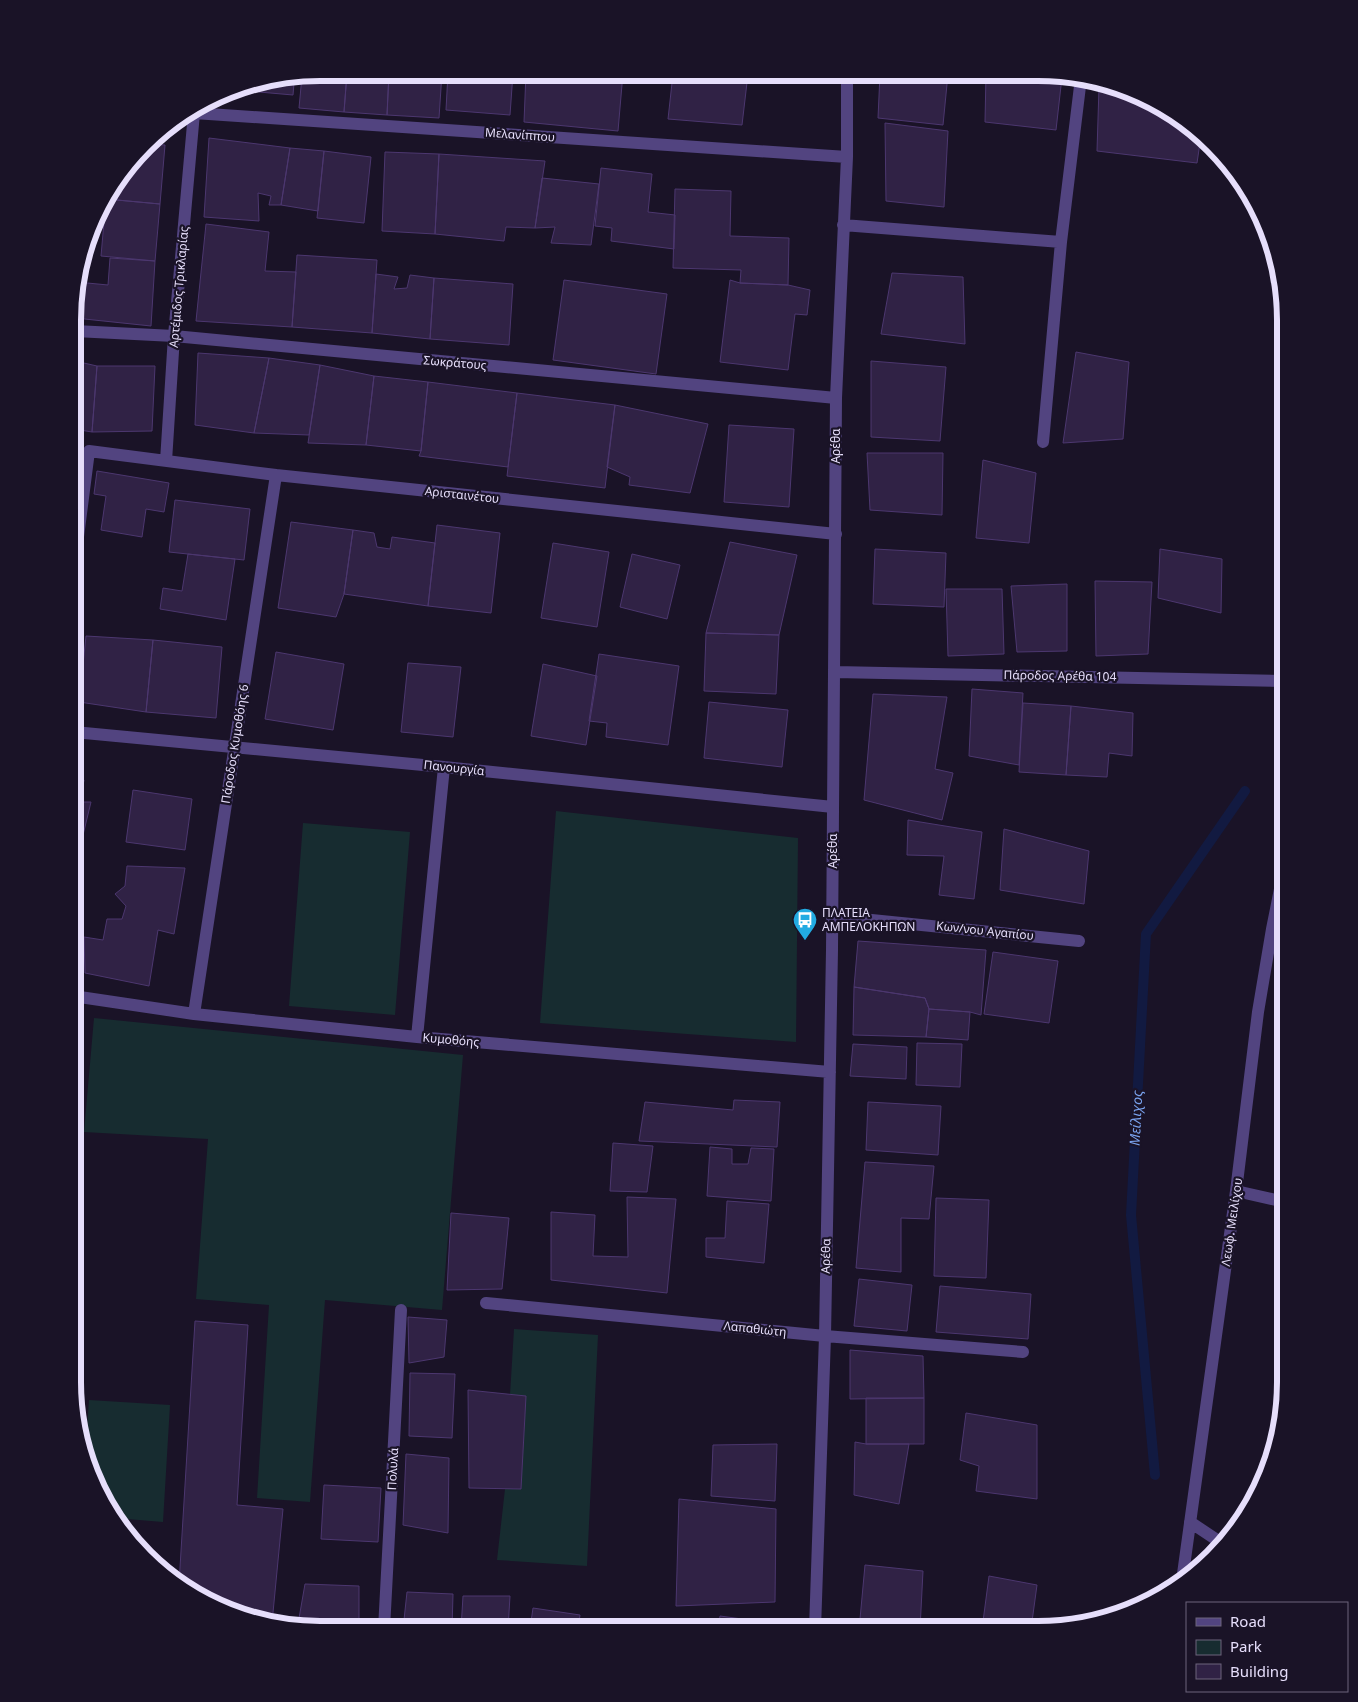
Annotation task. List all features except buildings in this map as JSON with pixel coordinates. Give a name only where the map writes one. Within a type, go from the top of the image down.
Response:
[{"type":"street","name":"Αρέθα","points":[[815,1621],[825,1336],[830,1072],[836,398],[847,157],[847,81]]},
{"type":"street","points":[[1043,442],[1061,242],[1080,85]]},
{"type":"street","name":"Μελανίππου","points":[[200,113],[847,157]]},
{"type":"street","name":"Αρτέμιδος Τρικλαρίας","points":[[166,461],[174,336],[194,118]]},
{"type":"street","points":[[843,225],[1061,242]]},
{"type":"street","name":"Σωκράτους","points":[[81,331],[174,336],[836,398]]},
{"type":"street","name":"Αρισταινέτου","points":[[81,513],[89,451],[276,475],[836,534]]},
{"type":"street","name":"Πάροδος Κυμοθόης 6","points":[[194,1014],[276,475]]},
{"type":"street","name":"Πάροδος Αρέθα 104","points":[[835,672],[1277,681]]},
{"type":"street","name":"Πανουργία","points":[[81,733],[444,767],[833,807]]},
{"type":"street","points":[[417,1037],[444,767]]},
{"type":"street","name":"Λεωφ. Μειλίχου","points":[[1183,1571],[1236,1191],[1258,1012],[1277,904]]},
{"type":"street","name":"Κων/νου Αγαπίου","points":[[832,916],[1079,941]]},
{"type":"street","name":"Κυμοθόης","points":[[81,997],[194,1014],[417,1037],[830,1072]]},
{"type":"street","points":[[1236,1191],[1277,1200]]},
{"type":"street","name":"Λαπαθιώτη","points":[[486,1303],[825,1336],[1023,1352]]},
{"type":"street","name":"Πολυλά","points":[[384,1621],[401,1310]]},
{"type":"street","points":[[1190,1522],[1216,1540]]},
{"type":"green space","points":[[556,811],[798,838],[796,1042],[540,1023]]},
{"type":"green space","points":[[303,823],[410,832],[395,1015],[289,1006]]},
{"type":"green space","points":[[94,1018],[463,1055],[442,1310],[325,1300],[310,1502],[257,1498],[269,1305],[196,1299],[208,1139],[84,1132]]},
{"type":"green space","points":[[514,1329],[598,1335],[587,1566],[497,1560],[505,1489],[521,1489],[526,1397],[510,1395]]},
{"type":"green space","points":[[89,1400],[170,1405],[163,1522],[125,1519],[113,1501],[99,1473],[87,1432]]},
{"type":"waterway","name":"Μείλιχος","points":[[1155,1475],[1131,1215],[1146,934],[1245,791]]},
{"type":"place","name":"ΠΛΑΤΕΙΑ ΑΜΠΕΛΟΚΗΠΩΝ","points":[[805,941]]}]
